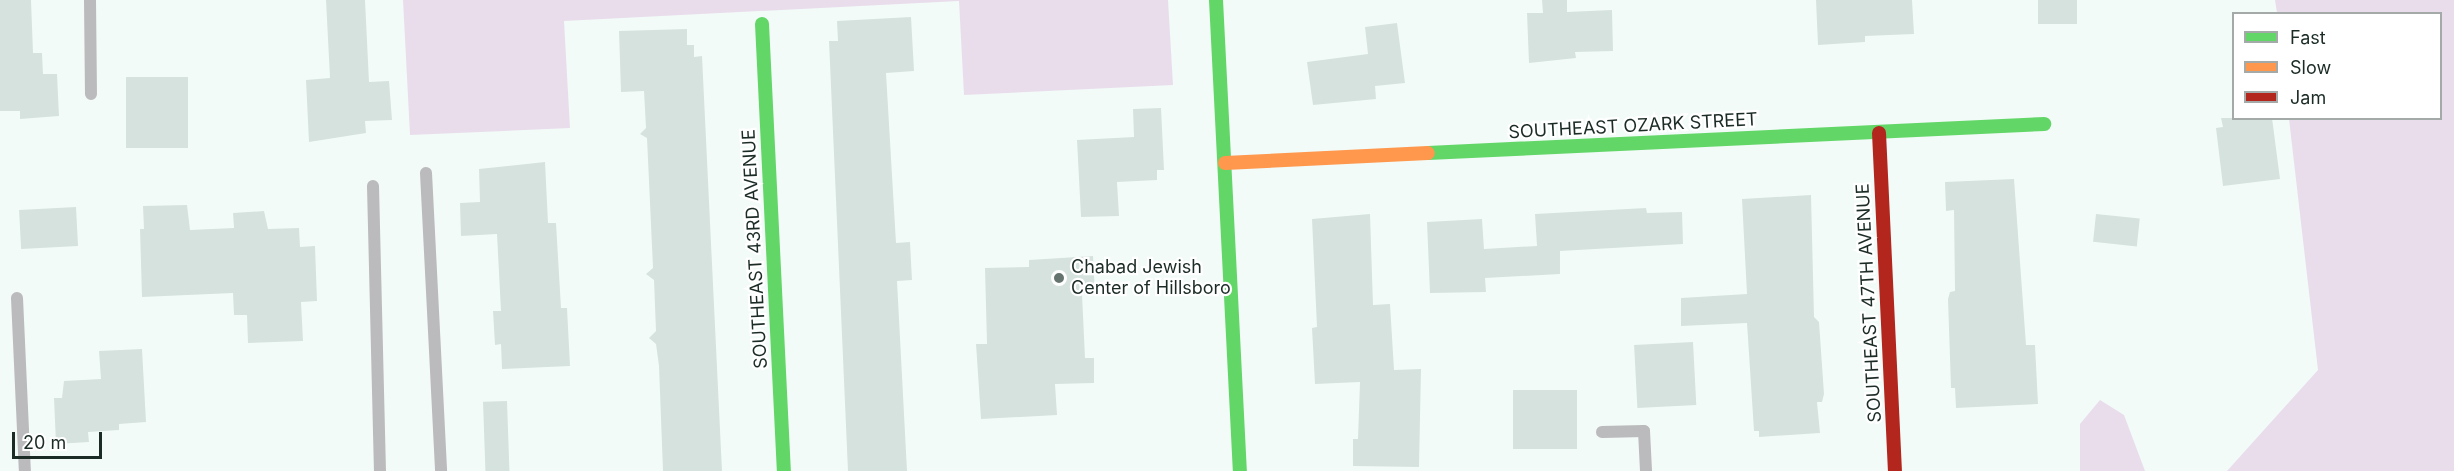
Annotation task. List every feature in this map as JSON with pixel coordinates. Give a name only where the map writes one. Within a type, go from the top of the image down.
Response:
[{"type":"street","points":[[1216,0],[1240,471]]},
{"type":"street","name":"SOUTHEAST 43RD AVENUE","points":[[762,24],[784,471]]},
{"type":"street","name":"SOUTHEAST OZARK STREET","points":[[1225,163],[2044,124]]},
{"type":"street","name":"SOUTHEAST 47TH AVENUE","points":[[1879,133],[1895,471]]},
{"type":"lane","points":[[90,0],[91,94]]},
{"type":"lane","points":[[426,173],[441,471]]},
{"type":"lane","points":[[373,186],[380,471]]},
{"type":"lane","points":[[17,298],[25,471]]},
{"type":"lane","points":[[1602,432],[1644,431],[1646,471]]},
{"type":"shaded area","points":[[403,0],[1168,0],[1173,85],[964,95],[959,1],[564,21],[570,128],[410,135]]},
{"type":"shaded area","points":[[2275,0],[2454,0],[2454,471],[2227,471],[2318,370],[2289,120],[2442,120],[2442,12],[2277,12]]},
{"type":"shaded area","points":[[2100,400],[2124,415],[2145,471],[2080,471],[2080,424]]},
{"type":"building","points":[[0,0],[31,0],[33,53],[42,53],[43,74],[57,74],[59,116],[20,119],[20,111],[0,111]]},
{"type":"building","points":[[326,0],[365,0],[369,82],[389,81],[392,120],[365,121],[366,133],[309,142],[306,80],[330,78]]},
{"type":"building","points":[[1542,0],[1567,0],[1567,12],[1612,10],[1613,51],[1575,52],[1576,58],[1529,63],[1527,13],[1543,13]]},
{"type":"building","points":[[1816,0],[1912,0],[1914,34],[1865,36],[1865,42],[1818,45]]},
{"type":"building","points":[[2038,0],[2077,0],[2077,24],[2038,24]]},
{"type":"building","points":[[911,17],[914,71],[886,73],[896,243],[910,242],[912,280],[897,281],[907,471],[848,471],[829,41],[838,41],[837,21]]},
{"type":"building","points":[[1397,23],[1405,83],[1375,86],[1376,99],[1313,105],[1307,62],[1368,54],[1365,27]]},
{"type":"building","points":[[687,29],[687,45],[694,45],[694,57],[702,56],[722,471],[663,471],[659,366],[656,344],[649,338],[656,331],[654,280],[646,274],[653,268],[647,138],[640,134],[646,128],[644,91],[621,92],[619,31]]},
{"type":"building","points":[[126,77],[188,77],[188,148],[126,148]]},
{"type":"building","points":[[1161,108],[1164,170],[1157,170],[1157,180],[1117,182],[1119,216],[1081,217],[1077,140],[1134,137],[1133,109]]},
{"type":"building","points":[[2221,118],[2272,120],[2280,179],[2223,186],[2216,128],[2223,127]]},
{"type":"building","points":[[545,162],[548,223],[556,223],[561,308],[567,308],[570,366],[502,369],[501,344],[495,345],[493,311],[501,311],[497,234],[461,236],[460,203],[480,202],[479,169]]},
{"type":"building","points":[[2014,179],[2026,345],[2035,345],[2038,404],[1956,408],[1955,388],[1951,388],[1948,299],[1950,292],[1955,291],[1954,210],[1946,211],[1945,182]]},
{"type":"building","points":[[1811,195],[1814,317],[1819,322],[1824,394],[1822,402],[1817,402],[1820,433],[1759,437],[1759,431],[1754,431],[1747,323],[1681,326],[1681,298],[1747,294],[1742,199]]},
{"type":"building","points":[[187,205],[190,230],[234,228],[233,213],[264,211],[268,229],[299,228],[300,247],[315,246],[317,301],[301,302],[303,341],[248,343],[247,315],[234,315],[233,293],[142,297],[140,229],[144,229],[143,206]]},
{"type":"building","points":[[76,207],[78,246],[21,249],[19,210]]},
{"type":"building","points":[[1646,208],[1647,213],[1682,212],[1683,244],[1560,251],[1560,274],[1485,278],[1486,292],[1430,293],[1427,222],[1482,219],[1484,249],[1537,246],[1535,214]]},
{"type":"building","points":[[1370,214],[1373,305],[1390,304],[1394,370],[1421,369],[1419,467],[1353,466],[1353,439],[1358,439],[1360,382],[1315,384],[1312,328],[1317,327],[1312,219]]},
{"type":"building","points":[[2096,214],[2140,219],[2137,246],[2093,242]]},
{"type":"building","points":[[1093,256],[1095,294],[1082,294],[1085,358],[1094,358],[1094,383],[1055,384],[1057,415],[981,419],[976,344],[987,344],[985,268],[1029,267],[1029,260]]},
{"type":"building","points":[[1693,342],[1696,405],[1637,408],[1634,345]]},
{"type":"building","points":[[142,349],[146,422],[119,424],[119,430],[88,432],[89,442],[56,444],[54,398],[62,398],[64,381],[101,379],[99,351]]},
{"type":"building","points":[[1513,390],[1577,390],[1577,449],[1513,449]]},
{"type":"building","points":[[507,401],[509,471],[485,471],[483,402]]},
{"type":"traffic: fast","points":[[1216,0],[1240,471]]},
{"type":"traffic: fast","points":[[762,24],[784,471]]},
{"type":"traffic: fast","points":[[1428,153],[2044,124]]},
{"type":"traffic: slow","points":[[1225,163],[1428,153]]},
{"type":"traffic: jam","points":[[1879,133],[1895,471]]},
{"type":"place","name":"Chabad Jewish Center of Hillsboro","points":[[1059,278]]}]
